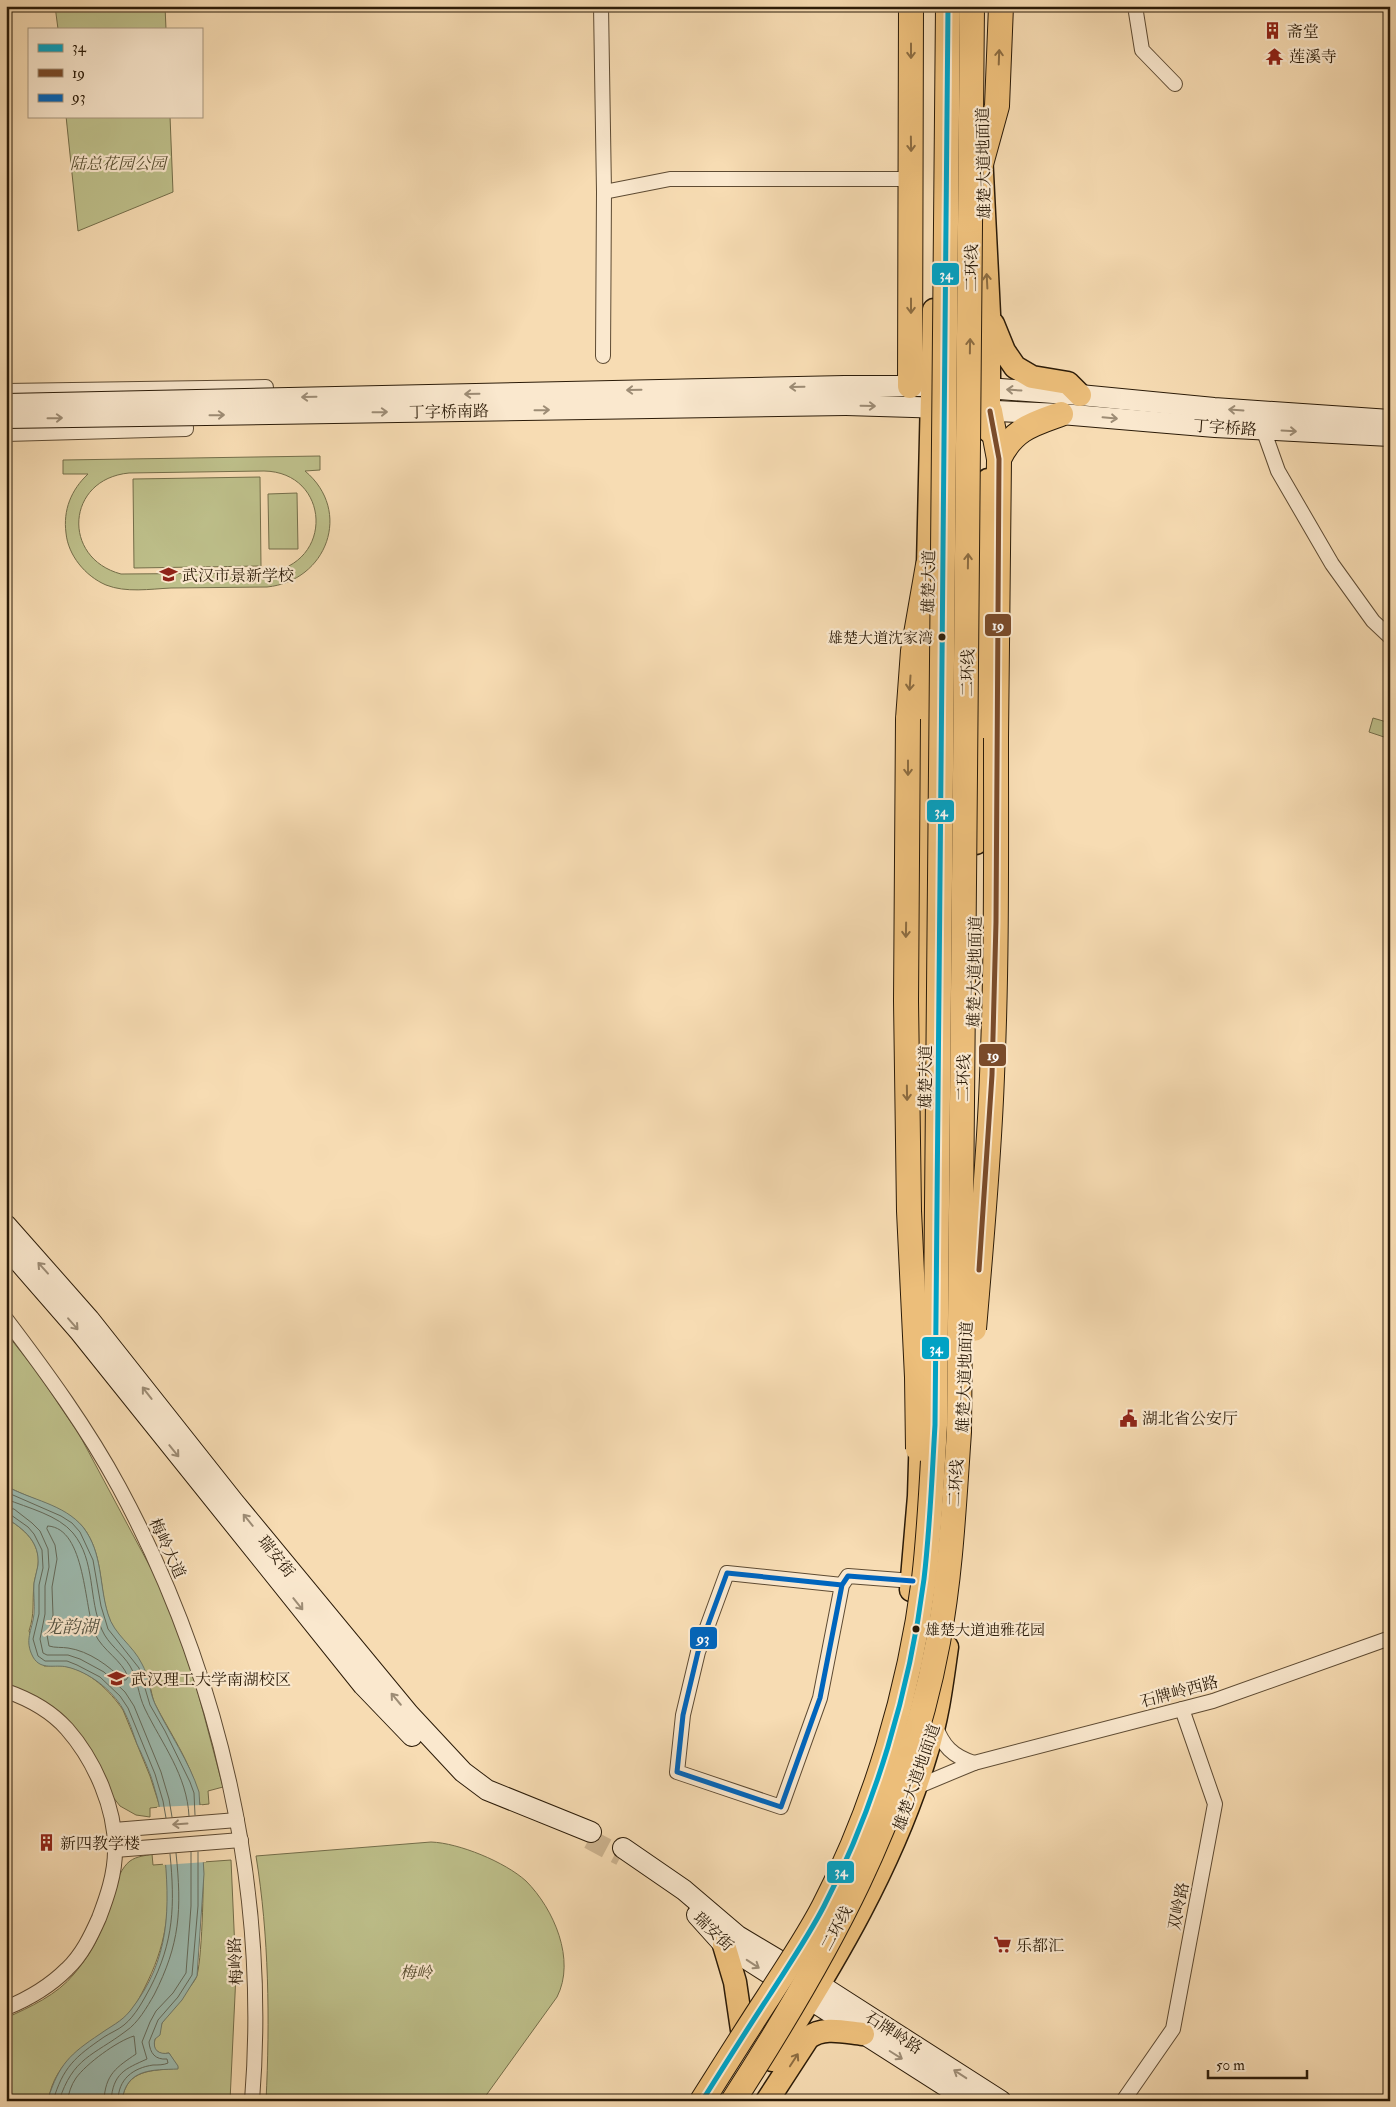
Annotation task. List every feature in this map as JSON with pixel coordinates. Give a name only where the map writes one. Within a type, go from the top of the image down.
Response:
[{"type":"highway","points":[[911,6],[910,95],[915,391]]},
{"type":"highway","points":[[702,2101],[777,1979],[810,1933],[825,1905],[854,1840],[881,1770],[897,1715],[918,1621],[928,1542],[935,1425],[948,6]]},
{"type":"highway","name":"二环线","points":[[733,2101],[775,2035],[842,1917],[878,1841],[907,1767],[928,1687],[938,1642],[949,1562],[959,1432],[972,6]]},
{"type":"highway","points":[[981,164],[997,106],[1001,6]]},
{"type":"highway","points":[[959,1432],[971,1377],[991,1103],[996,922],[999,459],[989,399]]},
{"type":"highway","points":[[999,459],[1008,442],[1023,429],[1061,414]]},
{"type":"highway","points":[[777,1979],[787,1953],[831,1868],[870,1774],[887,1716],[909,1606],[917,1523],[918,1430],[909,1211],[906,1001],[908,719],[909,682],[928,565]]},
{"type":"main road","name":"雄楚大道","points":[[702,2101],[742,2030],[777,1979],[856,1807],[884,1722],[908,1618],[913,1581],[920,1470],[924,1242],[928,565],[915,391],[939,6]]},
{"type":"main road","name":"雄楚大道地面道","points":[[746,2101],[815,1993],[858,1919],[897,1834],[927,1753],[934,1725],[956,1596],[969,1223],[979,695],[989,399],[989,314],[981,164],[981,6]]},
{"type":"main road","points":[[989,314],[1004,351],[1015,367],[1032,377],[1068,383],[1080,395]]},
{"type":"main road","name":"丁字桥南路","points":[[6,418],[846,395],[915,391]]},
{"type":"main road","name":"丁字桥南路","points":[[6,404],[846,395],[891,406],[915,391]]},
{"type":"main road","points":[[915,391],[989,399]]},
{"type":"main road","name":"丁字桥路","points":[[989,399],[1080,395],[1214,408],[1390,420]]},
{"type":"main road","name":"丁字桥路","points":[[989,399],[1061,414],[1390,436]]},
{"type":"main road","name":"瑞安街","points":[[6,1225],[89,1319],[239,1509],[408,1714],[463,1772],[487,1790],[590,1836],[486,1800],[471,1791],[388,1713],[363,1685],[80,1332],[6,1247]]},
{"type":"main road","name":"瑞安街","points":[[622,1852],[684,1890],[738,1936],[777,1979],[724,1945],[690,1907],[622,1852]]},
{"type":"main road","points":[[724,1945],[735,1982],[742,2030]]},
{"type":"main road","name":"石牌岭路","points":[[777,1979],[815,1993],[1001,2101]]},
{"type":"main road","name":"石牌岭路","points":[[815,1993],[862,2034],[969,2101]]},
{"type":"main road","points":[[767,2101],[808,2038],[814,2033],[830,2031],[862,2034]]},
{"type":"street","points":[[601,6],[604,356]]},
{"type":"street","points":[[1135,6],[1142,50],[1175,84]]},
{"type":"street","points":[[604,192],[670,179],[911,180]]},
{"type":"street","points":[[6,391],[266,387]]},
{"type":"street","points":[[6,434],[186,429],[185,388]]},
{"type":"street","points":[[1263,429],[1278,471],[1332,564],[1373,621],[1390,637]]},
{"type":"street","name":"梅岭大道","points":[[6,1319],[37,1360],[97,1448],[161,1570],[199,1669],[227,1774],[237,1820]]},
{"type":"street","points":[[842,1585],[727,1573],[698,1652],[683,1715],[677,1772],[781,1807],[820,1698],[842,1585],[848,1576],[913,1581]]},
{"type":"street","name":"石牌岭西路","points":[[914,1788],[974,1763],[1213,1701],[1390,1638]]},
{"type":"street","points":[[6,1691],[48,1712],[67,1729],[90,1763],[100,1783],[114,1830],[115,1850],[112,1876],[105,1903],[92,1933],[78,1956],[56,1979],[32,1995],[6,2008]]},
{"type":"street","name":"双岭路","points":[[1123,2101],[1172,2029],[1215,1804],[1182,1709]]},
{"type":"street","points":[[934,1725],[940,1738],[957,1758],[974,1763]]},
{"type":"street","points":[[114,1830],[237,1820]]},
{"type":"street","name":"梅岭路","points":[[237,1820],[249,1900],[254,1996],[252,2101]]},
{"type":"street","points":[[115,1850],[241,1840]]},
{"type":"green space","points":[[55,6],[165,6],[166,28],[58,28]]},
{"type":"green space","name":"陆总花园公园","points":[[66,118],[170,118],[173,192],[78,231]]},
{"type":"green space","points":[[320,456],[320,470],[305,471],[320,487],[328,505],[330,524],[326,542],[318,558],[305,572],[288,582],[267,587],[138,590],[106,585],[91,576],[79,564],[67,541],[65,525],[67,508],[77,487],[88,474],[63,474],[63,460]],"holes":[[[264,471],[286,475],[302,486],[312,501],[316,519],[314,537],[304,553],[289,566],[266,573],[121,574],[102,565],[88,552],[81,537],[79,520],[83,503],[93,489],[108,478],[129,473]]]},
{"type":"green space","points":[[260,477],[261,566],[134,568],[133,479]]},
{"type":"green space","points":[[297,493],[298,549],[269,549],[268,494]]},
{"type":"green space","points":[[1373,718],[1390,723],[1390,739],[1369,732]]},
{"type":"green space","points":[[6,1333],[37,1372],[79,1434],[155,1576],[173,1618],[196,1685],[223,1787],[208,1791],[209,1804],[200,1805],[194,1779],[155,1704],[148,1679],[112,1625],[104,1601],[95,1551],[83,1527],[58,1509],[6,1486]]},
{"type":"green space","points":[[6,1518],[25,1532],[37,1550],[38,1566],[34,1583],[33,1613],[29,1631],[44,1666],[64,1666],[82,1672],[98,1682],[123,1710],[150,1776],[160,1807],[150,1808],[150,1817],[136,1815],[120,1806],[109,1792],[96,1761],[6,1685]]},
{"type":"green space","name":"梅岭","points":[[431,1842],[455,1846],[494,1861],[517,1874],[536,1893],[553,1920],[563,1951],[562,1983],[557,1997],[482,2101],[266,2101],[268,2040],[266,1947],[256,1856]]},
{"type":"green space","points":[[152,1854],[153,1865],[166,1864],[167,1913],[162,1943],[139,1998],[123,2019],[74,2054],[66,2063],[52,2086],[48,2101],[6,2101],[6,2018],[34,2005],[51,1994],[74,1974],[97,1940],[115,1884],[124,1867],[133,1859]]},
{"type":"green space","points":[[231,1860],[236,1974],[230,2101],[122,2101],[129,2082],[135,2077],[150,2071],[178,2068],[169,2053],[162,2054],[155,2050],[154,2042],[162,2023],[196,1978],[201,1941],[203,1862]]},
{"type":"water","name":"龙韵湖","points":[[6,1486],[57,1508],[75,1519],[83,1527],[94,1547],[105,1603],[111,1621],[142,1664],[155,1704],[184,1758],[199,1792],[204,1874],[197,1976],[182,2000],[162,2023],[160,2035],[155,2039],[154,2043],[157,2051],[169,2053],[178,2069],[150,2071],[135,2077],[129,2082],[122,2101],[48,2099],[61,2068],[73,2054],[127,2015],[143,1992],[153,1972],[165,1932],[167,1912],[166,1869],[159,1804],[149,1772],[127,1718],[113,1695],[91,1677],[75,1669],[40,1664],[30,1651],[29,1636],[34,1614],[34,1583],[38,1557],[30,1537],[6,1518]]},
{"type":"pier","points":[[202,1805],[206,1862],[163,1865],[157,1807]]},
{"type":"tunnel","points":[[589,1839],[621,1856]]},
{"type":"transit line","name":"34","points":[[702,2101],[811,1929],[824,1906],[859,1829],[888,1747],[900,1705],[910,1663],[924,1579],[935,1425],[948,6]]},
{"type":"transit line","name":"19","points":[[979,1270],[992,1075],[996,922],[999,459],[990,411]]},
{"type":"transit line","name":"93","points":[[842,1585],[727,1573],[698,1652],[683,1715],[677,1772],[781,1807],[820,1698],[842,1585],[848,1576],[913,1581]]},
{"type":"place","name":"斋堂","points":[[1273,31]]},
{"type":"place","name":"莲溪寺","points":[[1275,56]]},
{"type":"place","name":"武汉市景新学校","points":[[168,575]]},
{"type":"place","name":"雄楚大道沈家湾","points":[[942,637]]},
{"type":"place","name":"湖北省公安厅","points":[[1128,1418]]},
{"type":"place","name":"雄楚大道迪雅花园","points":[[916,1629]]},
{"type":"place","name":"武汉理工大学南湖校区","points":[[117,1679]]},
{"type":"place","name":"新四教学楼","points":[[46,1843]]},
{"type":"place","name":"乐都汇","points":[[1002,1945]]}]
